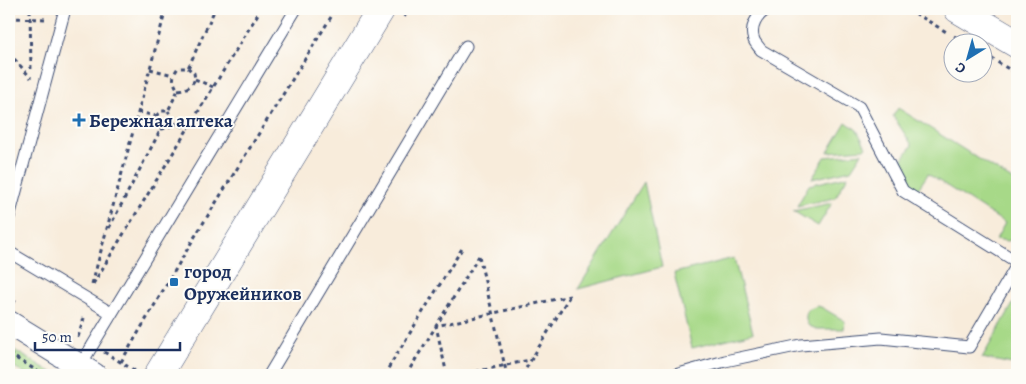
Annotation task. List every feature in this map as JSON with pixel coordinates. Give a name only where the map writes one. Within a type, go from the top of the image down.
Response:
[{"type":"street","points":[[158,375],[382,9]]},
{"type":"street","points":[[958,9],[1017,44]]},
{"type":"street","points":[[9,323],[87,371]]},
{"type":"lane","points":[[87,371],[111,313],[296,9]]},
{"type":"lane","points":[[675,375],[725,361],[801,344],[880,338],[969,347],[1017,263],[902,191],[860,108],[761,50],[754,40],[752,30],[756,20],[764,10],[768,9]]},
{"type":"lane","points":[[9,217],[63,14]]},
{"type":"lane","points":[[269,375],[466,46]]},
{"type":"lane","points":[[9,252],[111,313]]},
{"type":"path","points":[[9,53],[31,78],[30,9]]},
{"type":"path","points":[[166,9],[91,287],[261,9]]},
{"type":"path","points":[[188,68],[215,9]]},
{"type":"path","points":[[121,362],[194,238],[336,9]]},
{"type":"path","points":[[908,9],[948,32]]},
{"type":"path","points":[[9,18],[63,14]]},
{"type":"path","points":[[994,60],[1017,74]]},
{"type":"path","points":[[178,68],[188,68],[194,73],[195,80],[192,85],[178,90],[173,83],[173,75],[178,68]]},
{"type":"path","points":[[150,69],[173,75]]},
{"type":"path","points":[[195,80],[213,87]]},
{"type":"path","points":[[168,111],[178,90]]},
{"type":"path","points":[[161,129],[156,124],[156,116],[161,111],[168,111]]},
{"type":"path","points":[[168,111],[173,118],[173,122]]},
{"type":"path","points":[[138,112],[156,116]]},
{"type":"path","points":[[173,122],[189,128]]},
{"type":"path","points":[[105,235],[161,129],[170,126],[173,122]]},
{"type":"path","points":[[384,375],[463,247]]},
{"type":"path","points":[[406,375],[479,256],[508,375]]},
{"type":"path","points":[[436,326],[570,296],[522,375]]},
{"type":"path","points":[[78,338],[90,300]]},
{"type":"path","points":[[436,326],[447,375]]},
{"type":"path","points":[[9,354],[44,375]]},
{"type":"path","points":[[460,375],[531,360]]},
{"type":"green space","points":[[898,108],[1017,183],[1017,239],[1007,241],[996,239],[1005,223],[928,174],[918,189],[913,187],[900,163],[912,145],[893,116]]},
{"type":"green space","points":[[846,122],[857,130],[866,147],[864,149],[828,152]]},
{"type":"green space","points":[[862,153],[851,170],[812,179],[825,157]]},
{"type":"green space","points":[[848,176],[835,198],[797,206],[809,185]]},
{"type":"green space","points":[[644,182],[662,267],[578,289]]},
{"type":"green space","points":[[832,203],[818,226],[793,211]]},
{"type":"green space","points":[[734,258],[753,333],[692,348],[674,273]]},
{"type":"green space","points":[[1017,297],[1017,365],[982,358]]},
{"type":"green space","points":[[817,306],[845,321],[844,329],[817,329],[809,326],[806,320],[807,312]]},
{"type":"green space","points":[[9,347],[56,375],[28,375],[9,364]]},
{"type":"place","name":"Бережная аптека","points":[[79,120]]},
{"type":"place","name":"город Оружейников","points":[[174,282]]}]
